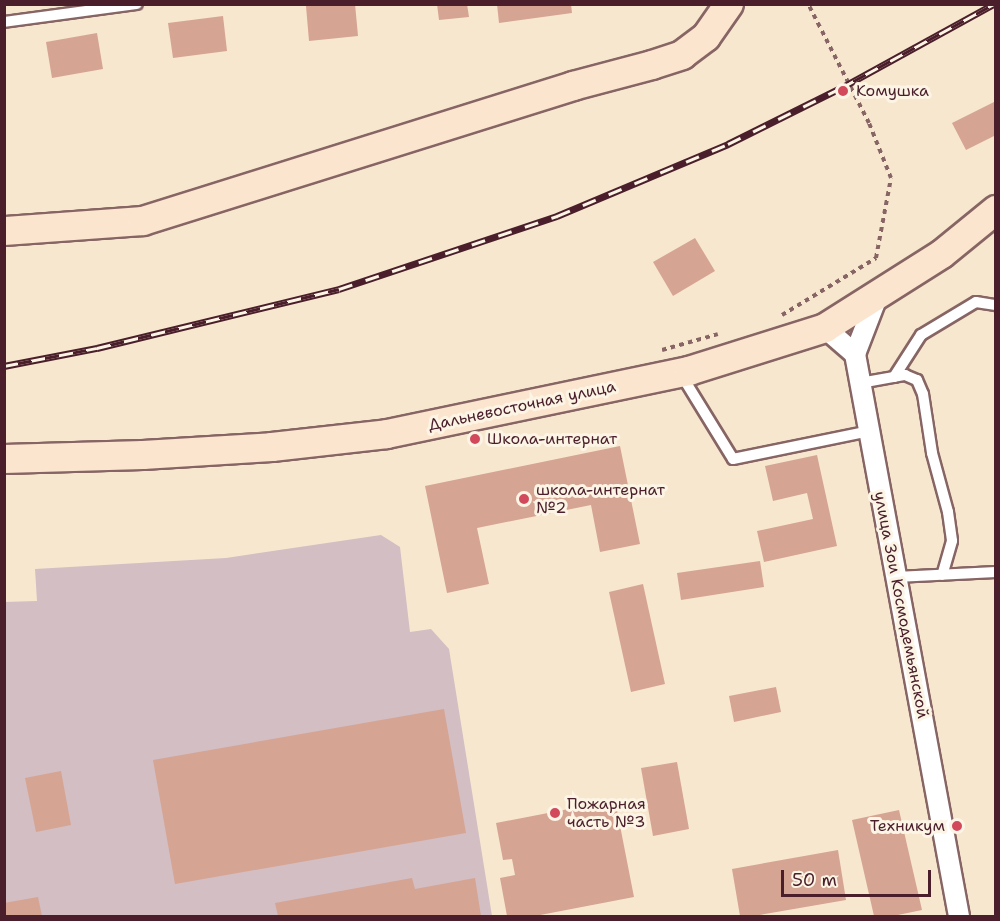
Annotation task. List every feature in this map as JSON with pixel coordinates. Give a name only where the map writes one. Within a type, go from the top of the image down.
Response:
[{"type":"street","points":[[4,231],[143,221],[573,86],[652,65],[682,55],[706,37],[729,4]]},
{"type":"street","name":"Дальневосточная улица","points":[[4,459],[166,454],[387,434],[681,373],[825,328],[942,254],[996,210]]},
{"type":"street","points":[[825,328],[855,354],[877,297]]},
{"type":"street","name":"улица Зои Космодемьянской","points":[[855,354],[959,916]]},
{"type":"lane","points":[[4,22],[57,10],[137,4]]},
{"type":"lane","points":[[894,377],[921,335],[976,302],[996,305]]},
{"type":"lane","points":[[681,373],[733,459],[869,431]]},
{"type":"lane","points":[[860,383],[904,375],[917,380],[924,394],[932,453],[948,512],[952,541],[942,575]]},
{"type":"lane","points":[[896,577],[996,572]]},
{"type":"path","points":[[777,318],[876,258],[891,178],[869,123],[808,4]]},
{"type":"path","points":[[655,352],[722,333]]},
{"type":"shaded area","points":[[381,535],[400,547],[410,632],[431,629],[449,649],[492,916],[5,916],[4,602],[37,601],[35,569],[226,558]]},
{"type":"building","points":[[355,4],[358,36],[309,41],[306,6]]},
{"type":"building","points":[[437,4],[467,4],[469,17],[439,20]]},
{"type":"building","points":[[497,4],[571,4],[572,13],[499,23]]},
{"type":"building","points":[[223,16],[227,51],[173,58],[168,23]]},
{"type":"building","points":[[97,33],[103,69],[52,78],[46,42]]},
{"type":"building","points":[[996,101],[996,135],[966,150],[952,123]]},
{"type":"building","points":[[695,238],[715,271],[673,296],[653,262]]},
{"type":"building","points":[[620,446],[640,544],[600,552],[591,505],[477,528],[489,584],[447,593],[425,486]]},
{"type":"building","points":[[817,455],[837,546],[764,562],[757,531],[813,519],[807,493],[773,501],[765,466]]},
{"type":"building","points":[[760,561],[764,587],[681,600],[677,573]]},
{"type":"building","points":[[643,584],[665,684],[631,692],[609,592]]},
{"type":"building","points":[[776,687],[781,712],[734,722],[729,696]]},
{"type":"building","points":[[444,709],[466,833],[175,884],[153,760]]},
{"type":"building","points":[[677,762],[689,829],[653,836],[641,768]]},
{"type":"building","points":[[61,771],[71,825],[36,832],[25,778]]},
{"type":"building","points":[[615,800],[634,897],[535,916],[507,916],[500,878],[515,875],[512,859],[503,860],[496,823]]},
{"type":"building","points":[[899,810],[922,910],[893,916],[874,916],[852,820]]},
{"type":"building","points":[[838,850],[846,900],[754,916],[740,916],[732,869]]},
{"type":"building","points":[[412,878],[415,889],[475,878],[481,916],[278,916],[275,903]]},
{"type":"building","points":[[38,897],[42,916],[4,916],[4,903]]},
{"type":"railway","points":[[4,366],[97,348],[339,289],[557,216],[728,144],[841,88],[994,4]]},
{"type":"place","name":"Комушка","points":[[843,91]]},
{"type":"place","name":"Школа-интернат","points":[[475,439]]},
{"type":"place","name":"школа-интернат №2","points":[[524,499]]},
{"type":"place","name":"Пожарная часть №3","points":[[555,813]]},
{"type":"place","name":"Техникум","points":[[957,826]]}]
